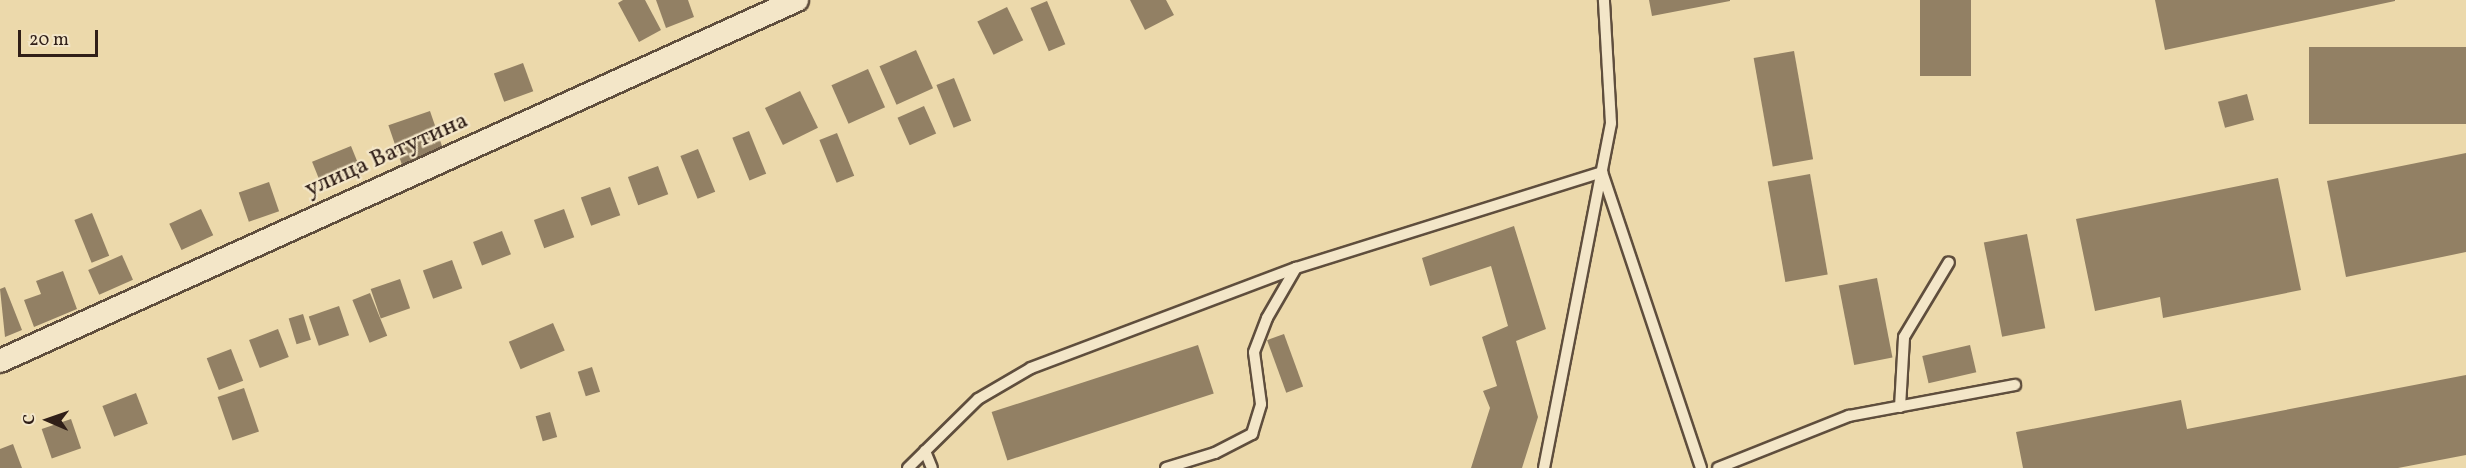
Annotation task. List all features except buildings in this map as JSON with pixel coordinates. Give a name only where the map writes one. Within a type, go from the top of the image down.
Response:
[{"type":"street","name":"улица Ватутина","points":[[0,361],[797,0]]},
{"type":"lane","points":[[1544,468],[1611,123],[1604,0]]},
{"type":"lane","points":[[908,468],[978,399],[1031,368],[1296,268],[1602,172]]},
{"type":"lane","points":[[1602,172],[1701,468]]},
{"type":"lane","points":[[1900,407],[1904,337],[1949,262]]},
{"type":"lane","points":[[1166,468],[1215,453],[1252,434],[1261,404],[1254,352],[1267,318],[1296,268]]},
{"type":"lane","points":[[1718,468],[1849,416],[2015,385]]},
{"type":"lane","points":[[925,451],[932,468]]}]
